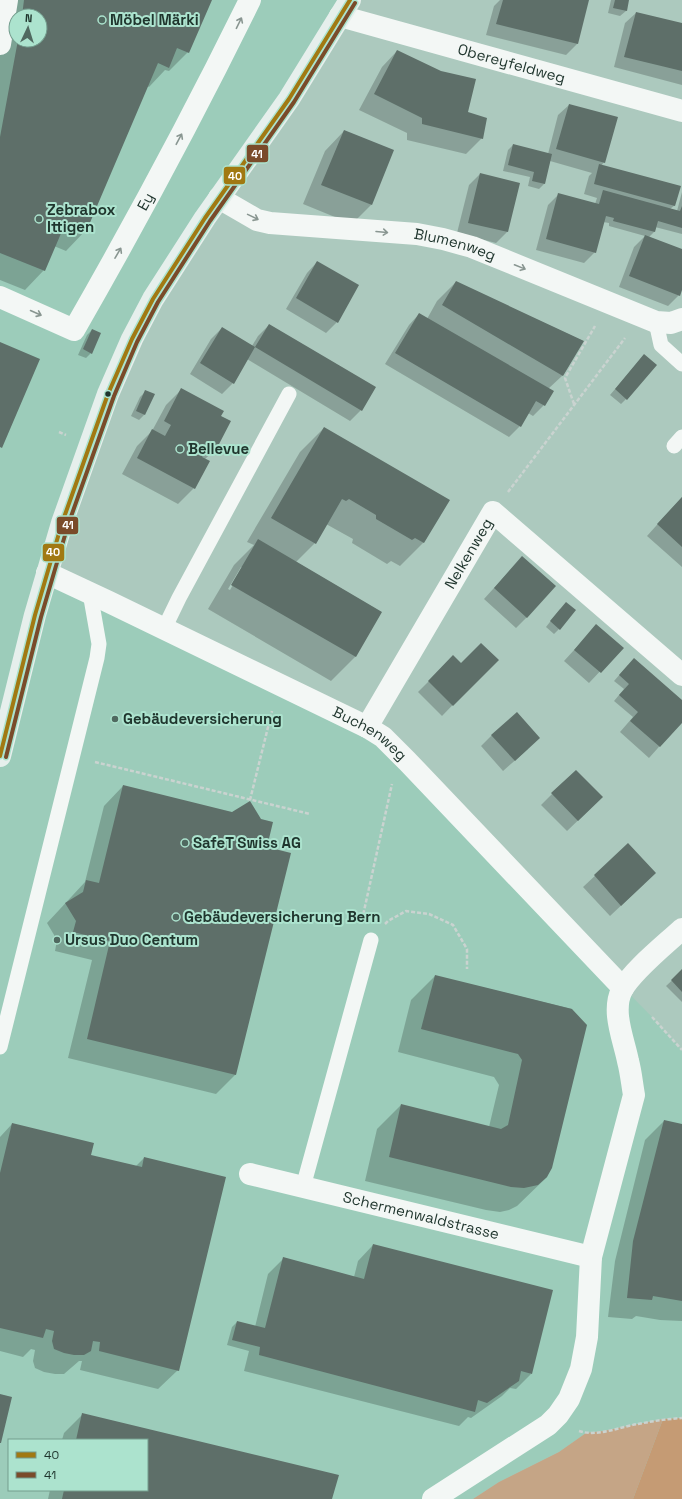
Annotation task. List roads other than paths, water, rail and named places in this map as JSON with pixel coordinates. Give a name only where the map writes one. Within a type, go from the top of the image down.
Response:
[{"type":"main road","points":[[0,756],[47,573],[62,523],[108,394],[132,339],[153,299],[219,198],[289,99],[345,8]]},
{"type":"street","points":[[0,44],[7,0]]},
{"type":"street","name":"Ey","points":[[0,297],[74,330],[131,231],[250,0]]},
{"type":"street","name":"Obereyfeldweg","points":[[345,8],[682,111]]},
{"type":"street","name":"Blumenweg","points":[[219,198],[257,220],[270,223],[417,234],[443,239],[472,247],[648,319],[671,323],[682,319]]},
{"type":"street","name":"Nelkenweg","points":[[367,727],[493,512],[682,675]]},
{"type":"street","name":"Buchenweg","points":[[47,573],[367,727],[383,737],[623,988]]},
{"type":"street","points":[[433,1499],[548,1426],[564,1408],[575,1386],[581,1369],[586,1338],[591,1258],[634,1095],[631,1072],[618,1018],[620,995],[623,988],[632,976],[682,929]]},
{"type":"street","name":"Schermenwaldstrasse","points":[[250,1174],[591,1258]]},
{"type":"lane","points":[[648,319],[661,345],[682,364]]},
{"type":"lane","points":[[164,629],[289,394]]},
{"type":"lane","points":[[0,1047],[97,658],[99,644],[90,593]]},
{"type":"lane","points":[[303,1187],[371,940]]},
{"type":"place","name":"Möbel Märki","points":[[102,20]]},
{"type":"place","name":"Zebrabox Ittigen","points":[[39,219]]},
{"type":"place","name":"Bellevue","points":[[180,449]]},
{"type":"place","name":"Gebäudeversicherung","points":[[115,719]]},
{"type":"place","name":"SafeT Swiss AG","points":[[185,843]]},
{"type":"place","name":"Gebäudeversicherung Bern","points":[[176,917]]},
{"type":"place","name":"Ursus Duo Centum","points":[[57,940]]}]
